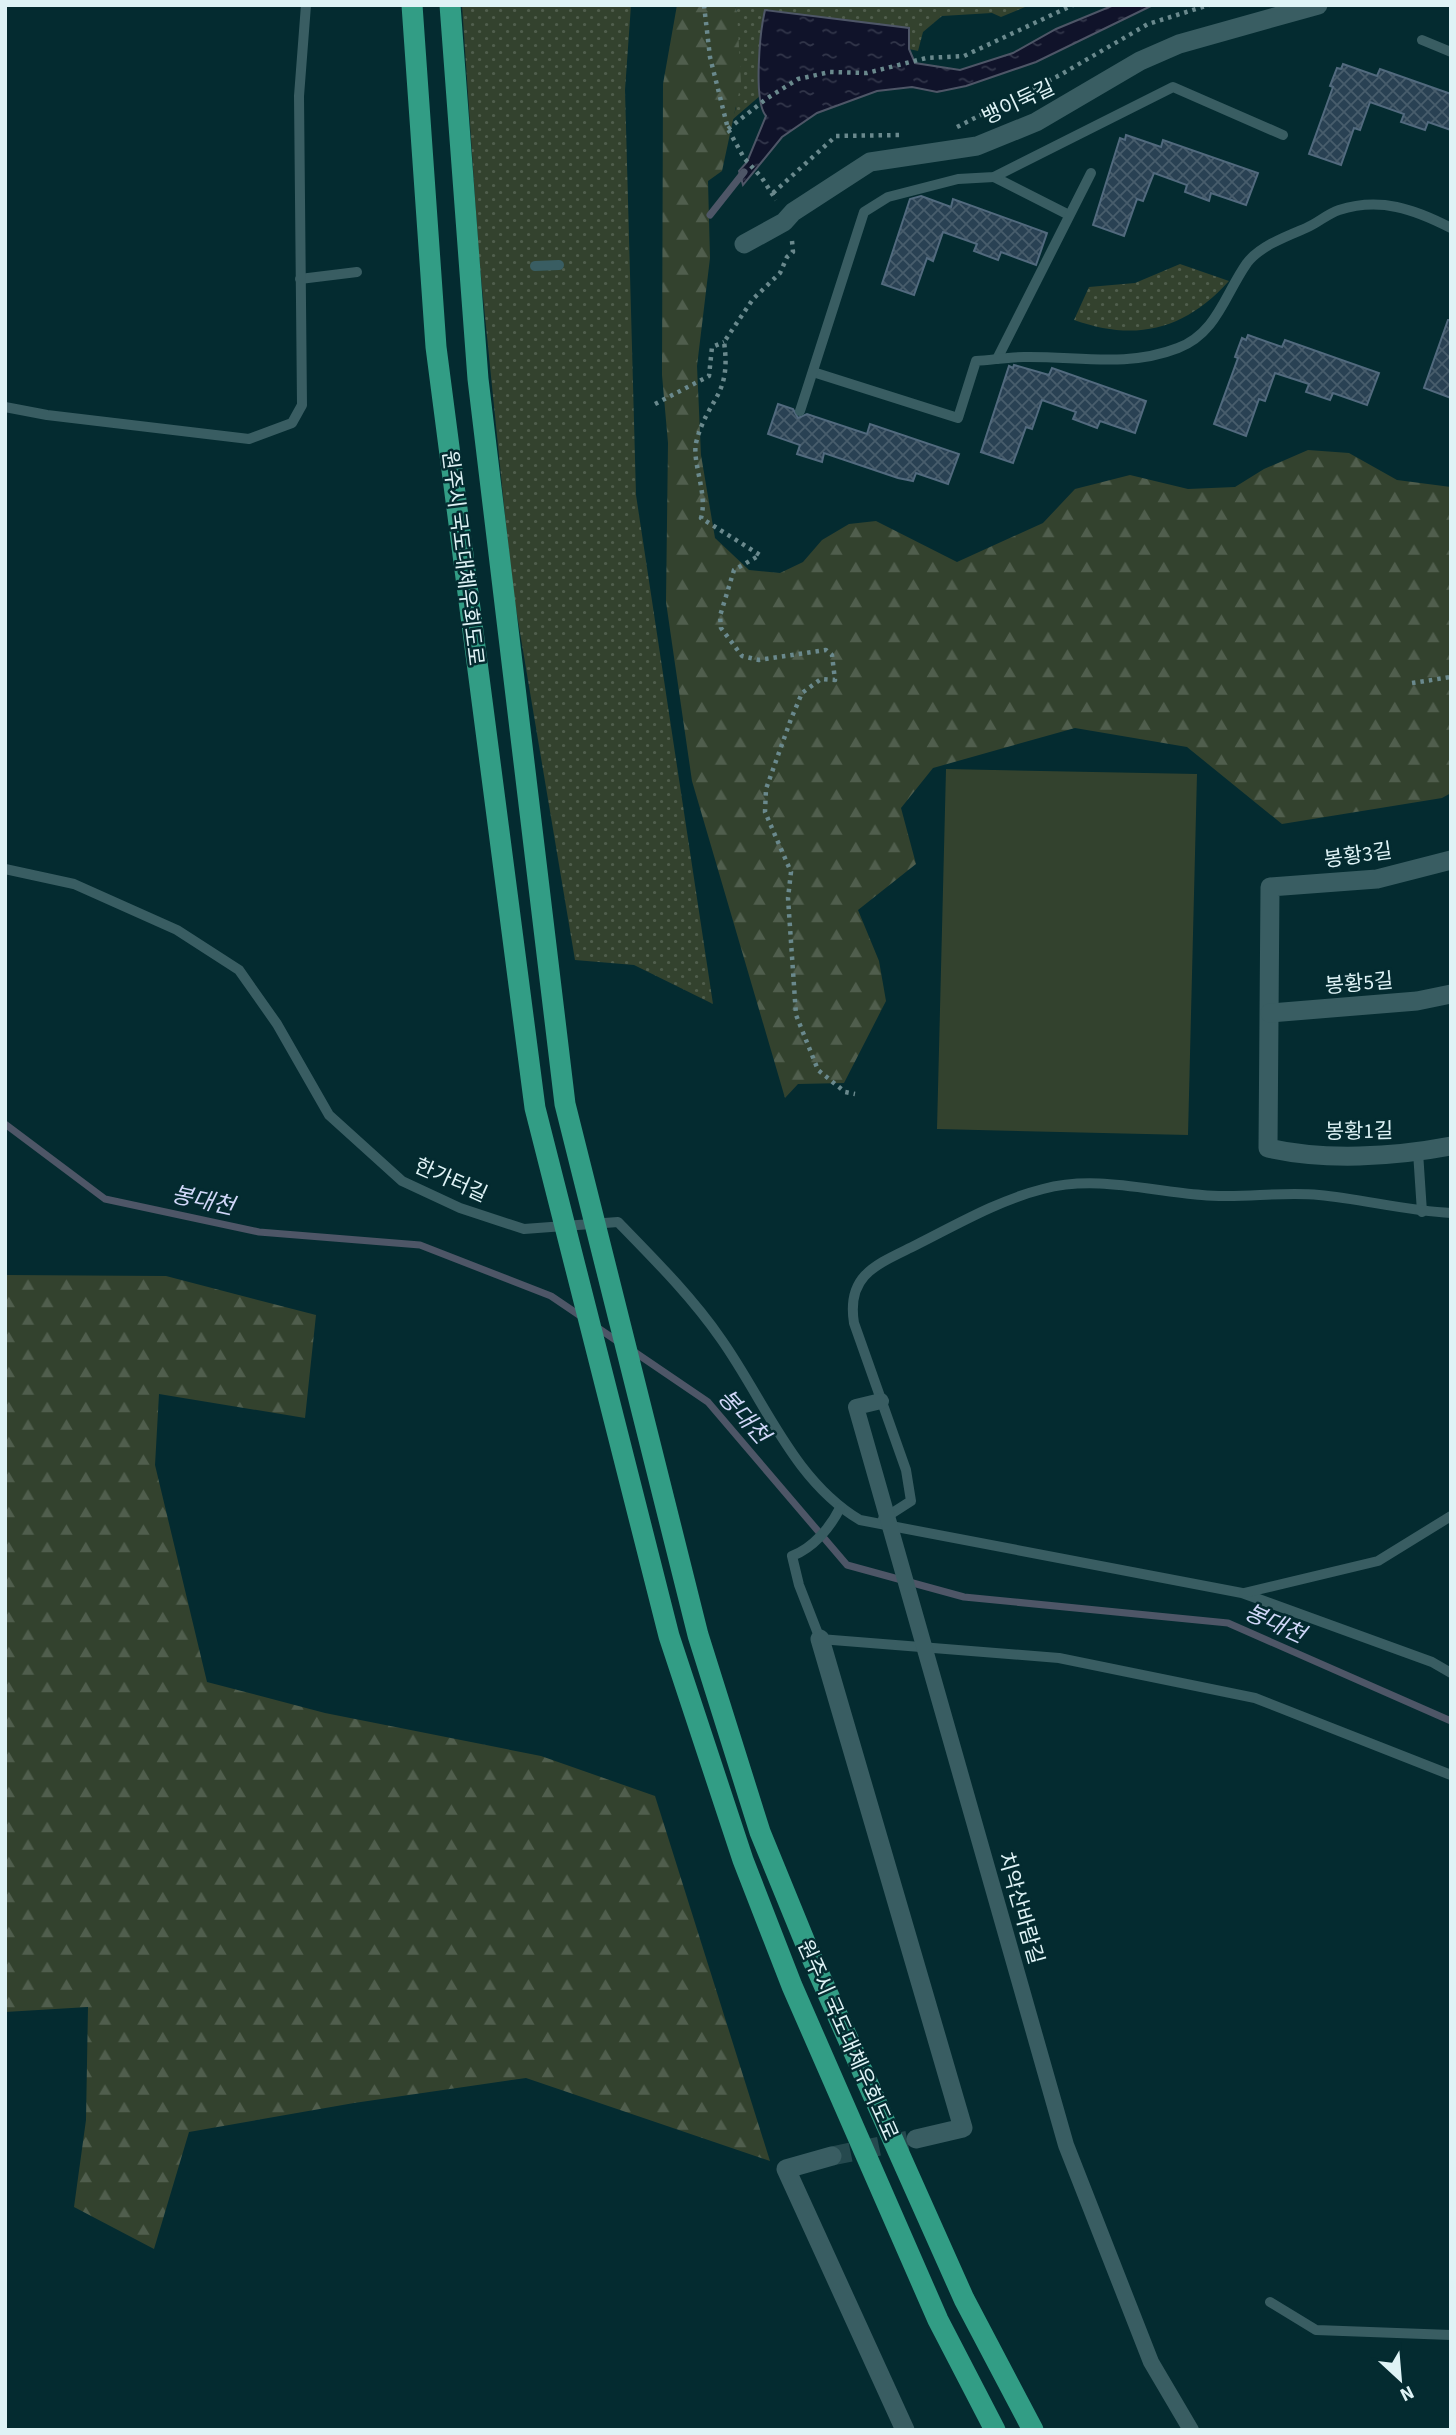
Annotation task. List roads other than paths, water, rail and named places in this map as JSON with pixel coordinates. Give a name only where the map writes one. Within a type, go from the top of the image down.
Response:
[{"type":"highway","name":"원주시 국도대체우회도로","points":[[412,5],[436,347],[536,1108],[669,1636],[743,1860],[792,1986],[938,2320],[995,2430]]},
{"type":"highway","name":"원주시 국도대체우회도로","points":[[450,5],[478,379],[565,1104],[698,1635],[760,1832],[807,1947],[964,2299],[1033,2430]]},
{"type":"street","name":"뱅이둑길","points":[[744,244],[785,222],[793,212],[870,162],[977,146],[1036,122],[1140,61],[1179,44],[1318,5]]},
{"type":"street","name":"봉황3길","points":[[1270,1013],[1270,887],[1377,879],[1451,860]]},
{"type":"street","name":"봉황5길","points":[[1270,1013],[1417,1001],[1451,993]]},
{"type":"street","name":"봉황1길","points":[[1270,1013],[1268,1148],[1300,1155],[1418,1152],[1451,1146]]},
{"type":"street","name":"치악산바람길","points":[[881,1401],[856,1408],[1066,2145],[1151,2362],[1191,2430]]},
{"type":"street","points":[[820,1639],[963,2128],[916,2139]]},
{"type":"street","points":[[832,2156],[786,2169],[905,2430]]},
{"type":"lane","points":[[5,407],[47,415],[249,439],[292,422],[302,405],[299,96],[306,5]]},
{"type":"lane","points":[[1422,40],[1451,51]]},
{"type":"lane","points":[[800,411],[864,212],[888,197],[958,179],[994,177],[1173,87],[1283,135]]},
{"type":"lane","points":[[997,359],[1091,173]]},
{"type":"lane","points":[[994,177],[1069,215]]},
{"type":"lane","points":[[813,372],[958,418],[976,361],[1025,357],[1070,361],[1140,360],[1181,347],[1213,324],[1248,261],[1280,239],[1312,226],[1336,211],[1374,202],[1421,212],[1451,228]]},
{"type":"lane","points":[[535,266],[559,265]]},
{"type":"lane","points":[[300,279],[357,272]]},
{"type":"lane","name":"한가터길","points":[[5,869],[74,884],[177,930],[239,970],[277,1024],[329,1115],[402,1181],[460,1209],[524,1229],[618,1222],[720,1337],[797,1463],[840,1508],[860,1520],[1242,1593]]},
{"type":"lane","points":[[1418,1152],[1422,1212]]},
{"type":"lane","points":[[876,1524],[911,1501],[906,1471],[854,1324],[850,1303],[859,1282],[880,1263],[969,1219],[1042,1189],[1092,1182],[1204,1196],[1318,1195],[1422,1212],[1451,1213]]},
{"type":"lane","points":[[840,1508],[832,1523],[804,1551],[792,1556],[799,1585],[820,1639],[1059,1658],[1255,1698],[1451,1775]]},
{"type":"lane","points":[[1242,1593],[1378,1561],[1451,1516]]},
{"type":"lane","points":[[1242,1593],[1432,1662],[1451,1673]]},
{"type":"lane","points":[[1270,2302],[1317,2330],[1451,2335]]},
{"type":"water","points":[[1114,5],[1153,5],[1036,62],[966,86],[937,92],[912,87],[877,91],[817,113],[782,137],[743,185],[739,171],[747,162],[766,116],[762,108],[759,81],[765,10],[909,28],[909,49],[915,63],[960,70],[1013,53],[1056,29]]},
{"type":"waterway","points":[[710,215],[744,172]]},
{"type":"waterway","name":"봉대천","points":[[5,1124],[105,1199],[259,1232],[420,1245],[551,1296],[582,1317]]},
{"type":"waterway","name":"봉대천","points":[[595,1326],[620,1343]]},
{"type":"waterway","name":"봉대천","points":[[633,1351],[708,1402],[847,1565],[964,1597],[1228,1623],[1451,1721]]},
{"type":"tunnel","points":[[832,2156],[909,2140]]}]
